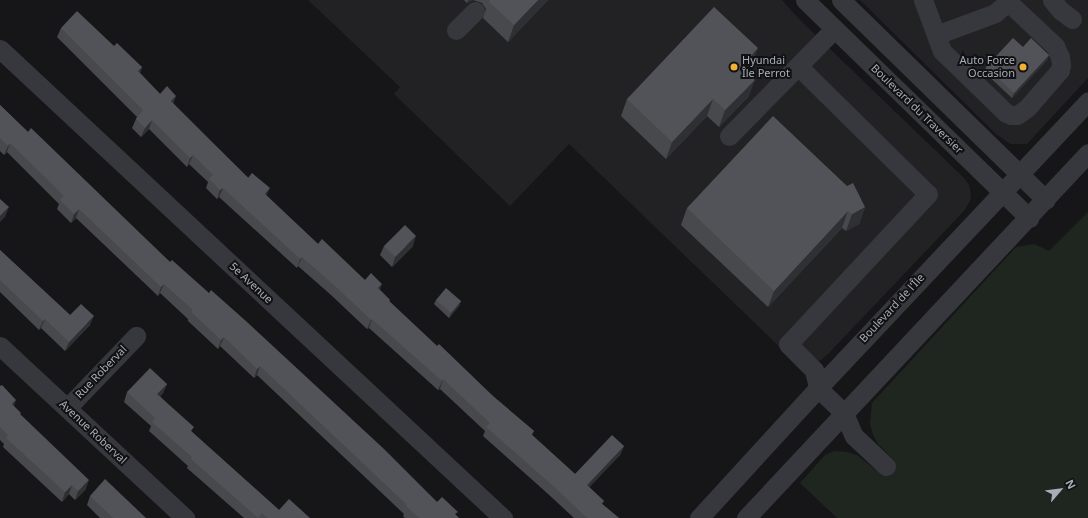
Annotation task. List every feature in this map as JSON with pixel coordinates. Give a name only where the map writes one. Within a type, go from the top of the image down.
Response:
[{"type":"street","name":"Boulevard du Traversier","points":[[805,0],[1029,218]]},
{"type":"street","points":[[923,0],[936,35],[942,51],[1006,113],[1017,115],[1027,108],[1060,70],[1060,57],[1055,46],[1007,1],[995,13],[936,35]]},
{"type":"street","points":[[1052,0],[1060,10],[1072,19]]},
{"type":"street","points":[[850,3],[1046,200]]},
{"type":"street","points":[[456,30],[475,11]]},
{"type":"street","points":[[729,136],[834,29]]},
{"type":"street","name":"5e Avenue","points":[[0,49],[503,518]]},
{"type":"street","points":[[798,66],[928,194],[788,344],[814,370],[818,388],[844,413],[854,436],[886,466]]},
{"type":"street","name":"Boulevard de l'Île","points":[[699,518],[818,388],[1088,101]]},
{"type":"street","points":[[746,518],[1046,200],[1088,153]]},
{"type":"street","name":"Rue Roberval","points":[[66,408],[136,336]]},
{"type":"street","name":"Avenue Roberval","points":[[0,346],[185,518]]},
{"type":"shaded area","points":[[308,0],[782,0],[800,20],[965,179],[969,185],[971,194],[970,201],[964,211],[829,353],[821,360],[813,363],[787,354],[569,144],[510,206],[394,94],[400,87]]},
{"type":"shaded area","points":[[860,0],[1088,0],[1088,78],[1027,144],[1010,144],[996,134]]},
{"type":"shaded area","points":[[1088,212],[1088,518],[837,518],[800,483],[825,455],[834,451],[847,452],[857,455],[881,474],[894,460],[878,444],[873,435],[870,424],[872,403],[1016,247],[1034,244],[1049,251]]},
{"type":"building","points":[[490,0],[538,0],[514,25],[489,2]]},
{"type":"building","points":[[714,7],[758,48],[741,68],[755,80],[725,110],[713,99],[672,142],[627,99]]},
{"type":"building","points":[[77,11],[114,46],[117,43],[142,67],[138,71],[160,94],[167,86],[176,96],[171,101],[248,178],[252,173],[270,188],[265,194],[318,244],[322,239],[365,280],[371,273],[382,284],[378,288],[390,300],[389,301],[437,346],[439,344],[494,397],[534,431],[531,434],[575,474],[612,435],[624,446],[587,485],[604,501],[601,503],[619,518],[587,518],[486,427],[490,423],[443,379],[442,381],[372,319],[371,320],[302,257],[300,259],[223,188],[220,190],[209,179],[213,175],[193,155],[190,158],[152,120],[145,128],[136,119],[143,110],[61,28]]},
{"type":"building","points":[[1013,38],[1023,47],[1031,38],[1049,55],[1014,93],[986,67]]},
{"type":"building","points":[[0,105],[28,132],[31,128],[170,262],[172,260],[209,293],[211,290],[247,322],[384,449],[437,502],[442,497],[458,512],[455,514],[459,518],[419,518],[260,366],[257,369],[224,337],[221,340],[191,312],[193,310],[164,284],[161,287],[79,209],[74,214],[60,200],[64,196],[10,143],[8,146],[0,138]]},
{"type":"building","points":[[773,116],[847,186],[853,183],[865,207],[852,214],[848,211],[774,291],[687,208]]},
{"type":"building","points":[[0,199],[9,207],[0,216]]},
{"type":"building","points":[[405,225],[416,236],[395,257],[384,246]]},
{"type":"building","points":[[0,250],[70,315],[81,304],[94,316],[69,342],[45,319],[43,321],[0,280]]},
{"type":"building","points":[[446,288],[461,301],[451,313],[436,300]]},
{"type":"building","points":[[150,368],[167,384],[157,394],[194,427],[191,431],[279,510],[289,499],[310,518],[267,518],[262,513],[258,518],[191,459],[192,457],[152,422],[155,418],[127,392]]},
{"type":"building","points":[[2,385],[16,400],[12,404],[21,413],[20,414],[89,480],[78,491],[72,485],[65,492],[6,438],[8,435],[0,427],[0,386]]},
{"type":"building","points":[[105,479],[146,518],[113,518],[90,496]]},
{"type":"place","name":"Hyundai Île Perrot","points":[[734,67]]},
{"type":"place","name":"Auto Force Occasion","points":[[1023,67]]}]
